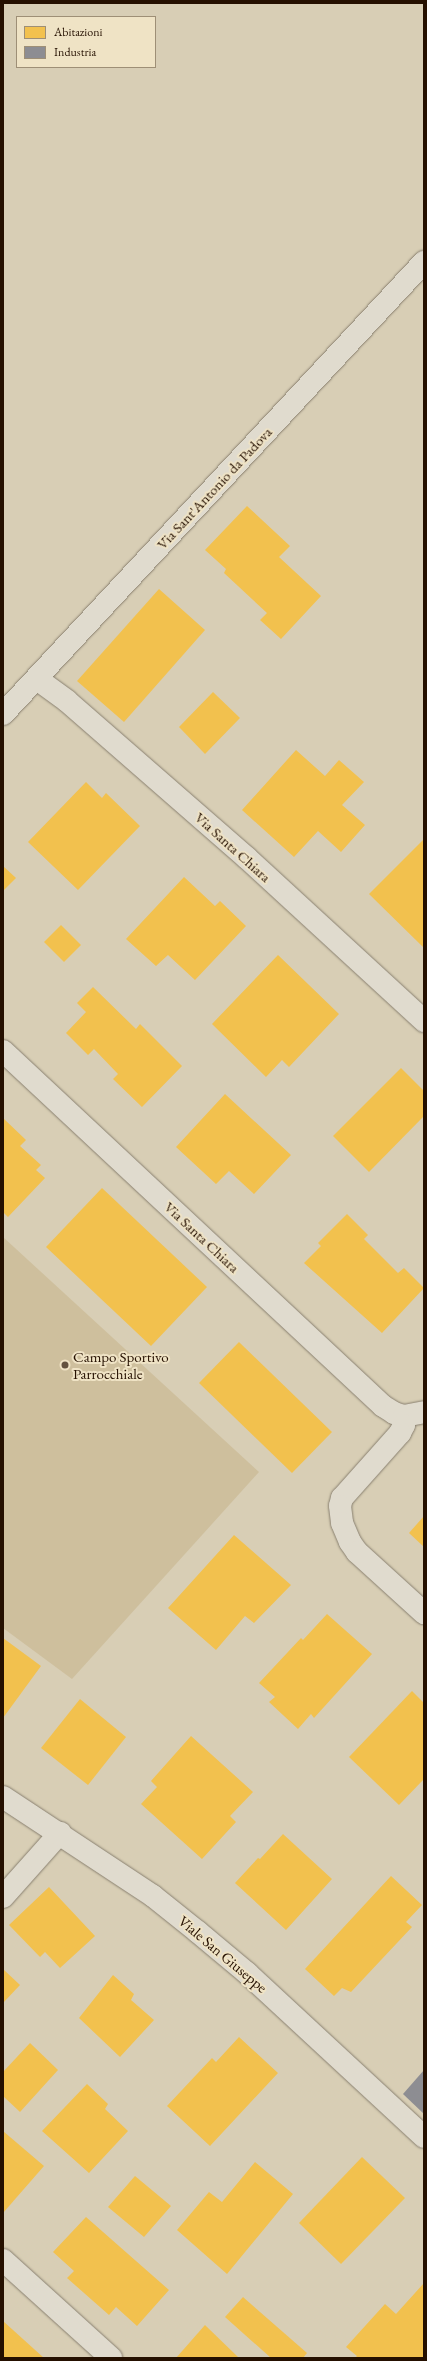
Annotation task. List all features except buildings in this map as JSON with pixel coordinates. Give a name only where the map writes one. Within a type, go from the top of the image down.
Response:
[{"type":"street","name":"Via Sant'Antonio da Padova","points":[[3,714],[424,262]]},
{"type":"street","name":"Via Santa Chiara","points":[[37,678],[67,701],[247,858],[424,1021]]},
{"type":"street","name":"Via Santa Chiara","points":[[3,1051],[384,1406],[394,1413],[414,1414]]},
{"type":"street","name":"Via Santa Chiara","points":[[414,1414],[404,1425],[400,1433],[342,1498],[340,1506],[342,1523],[350,1542],[357,1552],[424,1613]]},
{"type":"street","name":"Viale San Giuseppe","points":[[3,1797],[60,1833],[153,1896],[198,1932],[253,1978],[424,2137]]},
{"type":"street","points":[[3,1897],[60,1833]]},
{"type":"street","points":[[3,2260],[111,2358]]},
{"type":"shaded area","name":"Campo Sportivo Parrocchiale","points":[[3,1237],[259,1472],[72,1679],[3,1628]]},
{"type":"place","name":"Campo Sportivo Parrocchiale","points":[[65,1365]]}]
